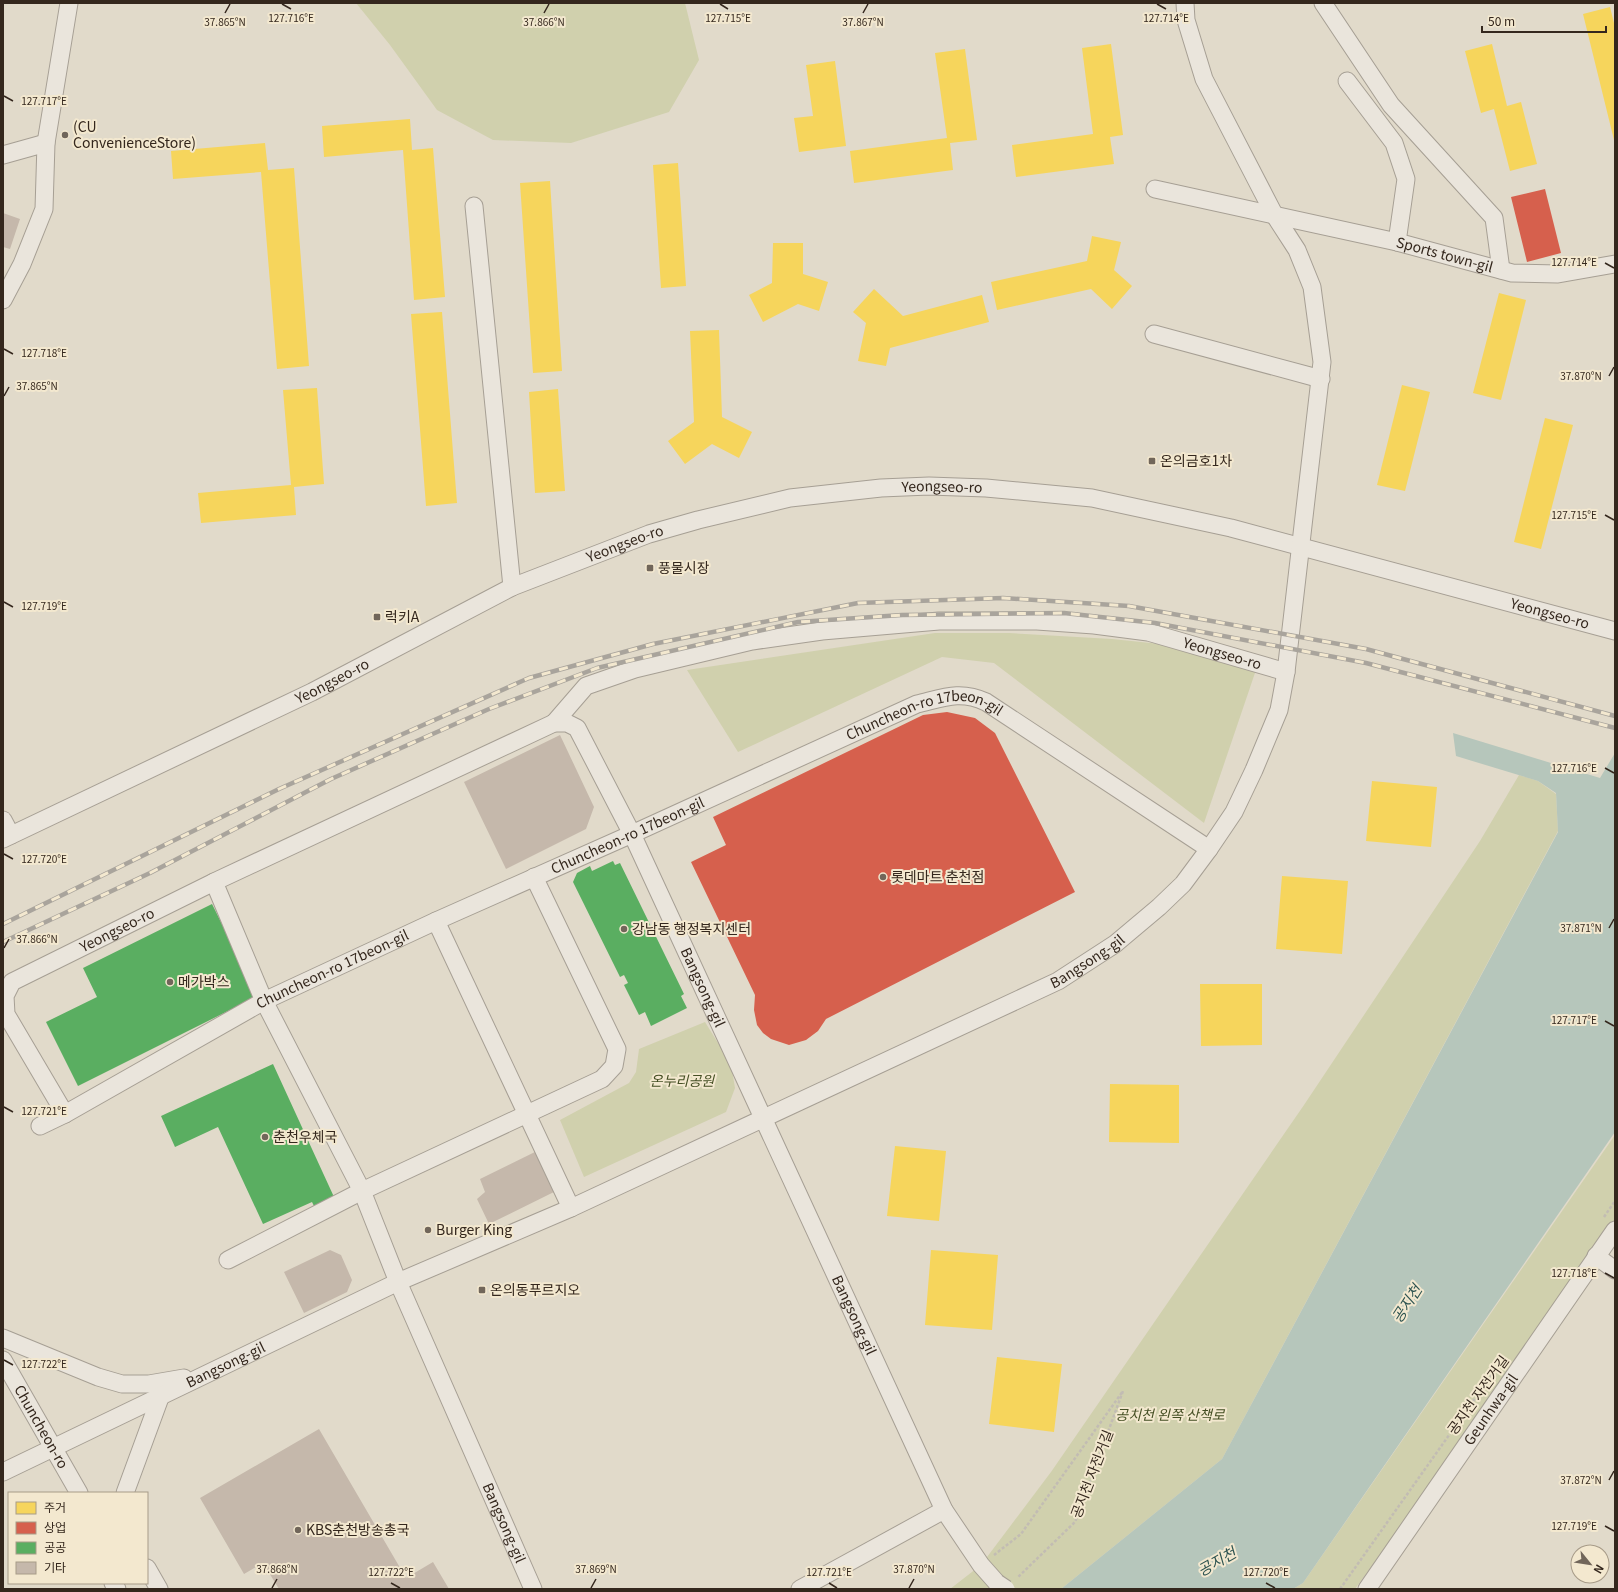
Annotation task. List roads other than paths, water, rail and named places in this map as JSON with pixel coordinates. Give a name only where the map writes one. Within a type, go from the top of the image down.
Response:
[{"type":"street","points":[[3,300],[22,264],[44,209],[46,142],[68,3]]},
{"type":"street","points":[[1185,3],[1186,20],[1204,79],[1275,216],[1297,250],[1312,287],[1322,362],[1321,379],[1299,548],[1286,672]]},
{"type":"street","points":[[1323,3],[1391,105],[1494,218],[1501,270]]},
{"type":"street","points":[[1347,81],[1394,143],[1406,179],[1396,242]]},
{"type":"street","points":[[3,155],[46,142]]},
{"type":"street","name":"Sports town-gil","points":[[1155,189],[1396,242],[1512,273],[1558,274],[1615,264]]},
{"type":"street","points":[[474,206],[512,587]]},
{"type":"street","points":[[1154,334],[1321,379]]},
{"type":"street","name":"Yeongseo-ro","points":[[7,837],[312,692],[512,587],[616,546],[698,520],[790,498],[881,488],[929,486],[986,488],[1092,498],[1231,528],[1299,548],[1382,568],[1615,631]]},
{"type":"street","name":"Yeongseo-ro","points":[[65,1114],[6,1014],[5,996],[12,982],[214,882],[554,723],[586,686],[634,669],[752,641],[822,631],[939,621],[1037,621],[1094,624],[1148,632],[1286,672]]},
{"type":"street","name":"Bangsong-gil","points":[[3,1472],[52,1447],[398,1282],[571,1208],[763,1120],[1058,980],[1116,944],[1183,884],[1234,812],[1254,770],[1279,710],[1286,672]]},
{"type":"street","name":"Chuncheon-ro 17beon-gil","points":[[40,1126],[65,1114],[264,1001],[436,921],[632,834],[917,704],[958,695],[974,697],[998,709],[1209,849]]},
{"type":"street","points":[[554,723],[567,723],[577,728],[632,834]]},
{"type":"street","points":[[3,820],[7,837]]},
{"type":"street","name":"Bangsong-gil","points":[[632,834],[944,1510],[981,1566],[1006,1584]]},
{"type":"street","points":[[228,1260],[362,1191],[602,1079],[614,1066],[617,1049],[534,877]]},
{"type":"street","name":"Bangsong-gil","points":[[214,882],[264,1001],[362,1191],[398,1282],[533,1589]]},
{"type":"street","points":[[436,921],[571,1208]]},
{"type":"street","name":"Geunhwa-gil","points":[[1367,1589],[1596,1256],[1608,1225]]},
{"type":"street","points":[[1596,1256],[1615,1270]]},
{"type":"street","points":[[3,1338],[98,1377],[122,1384],[148,1384],[202,1376]]},
{"type":"street","name":"Chuncheon-ro","points":[[3,1360],[78,1492]]},
{"type":"street","points":[[125,1492],[161,1395]]},
{"type":"street","points":[[800,1589],[944,1510]]},
{"type":"street","points":[[148,1570],[159,1589]]},
{"type":"water","name":"공지천","points":[[1453,733],[1600,778],[1615,753],[1615,1132],[1303,1583],[1293,1589],[1061,1589],[1222,1459],[1558,832],[1556,793],[1538,781],[1456,756]]},
{"type":"railway","points":[[3,924],[279,789],[529,678],[653,644],[858,603],[1003,598],[1129,606],[1366,649],[1615,716]]},
{"type":"railway","points":[[3,942],[150,873],[331,779],[489,709],[597,668],[798,622],[902,615],[1064,613],[1155,623],[1366,663],[1615,728]]},
{"type":"place","name":"(CU ConvenienceStore)","points":[[65,135]]},
{"type":"place","name":"온의금호1차","points":[[1152,461]]},
{"type":"place","name":"풍물시장","points":[[650,568]]},
{"type":"place","name":"럭키A","points":[[377,617]]},
{"type":"place","name":"롯데마트 춘천점","points":[[883,877]]},
{"type":"place","name":"강남동 행정복지센터","points":[[624,929]]},
{"type":"place","name":"메가박스","points":[[170,982]]},
{"type":"place","name":"춘천우체국","points":[[265,1137]]},
{"type":"place","name":"Burger King","points":[[428,1230]]},
{"type":"place","name":"온의동푸르지오","points":[[482,1290]]},
{"type":"place","name":"KBS춘천방송총국","points":[[298,1530]]},
{"type":"park label","name":"온누리공원","points":[[682,1081]]},
{"type":"park label","name":"공치천 왼쪽 산책로","points":[[1170,1415]]}]
